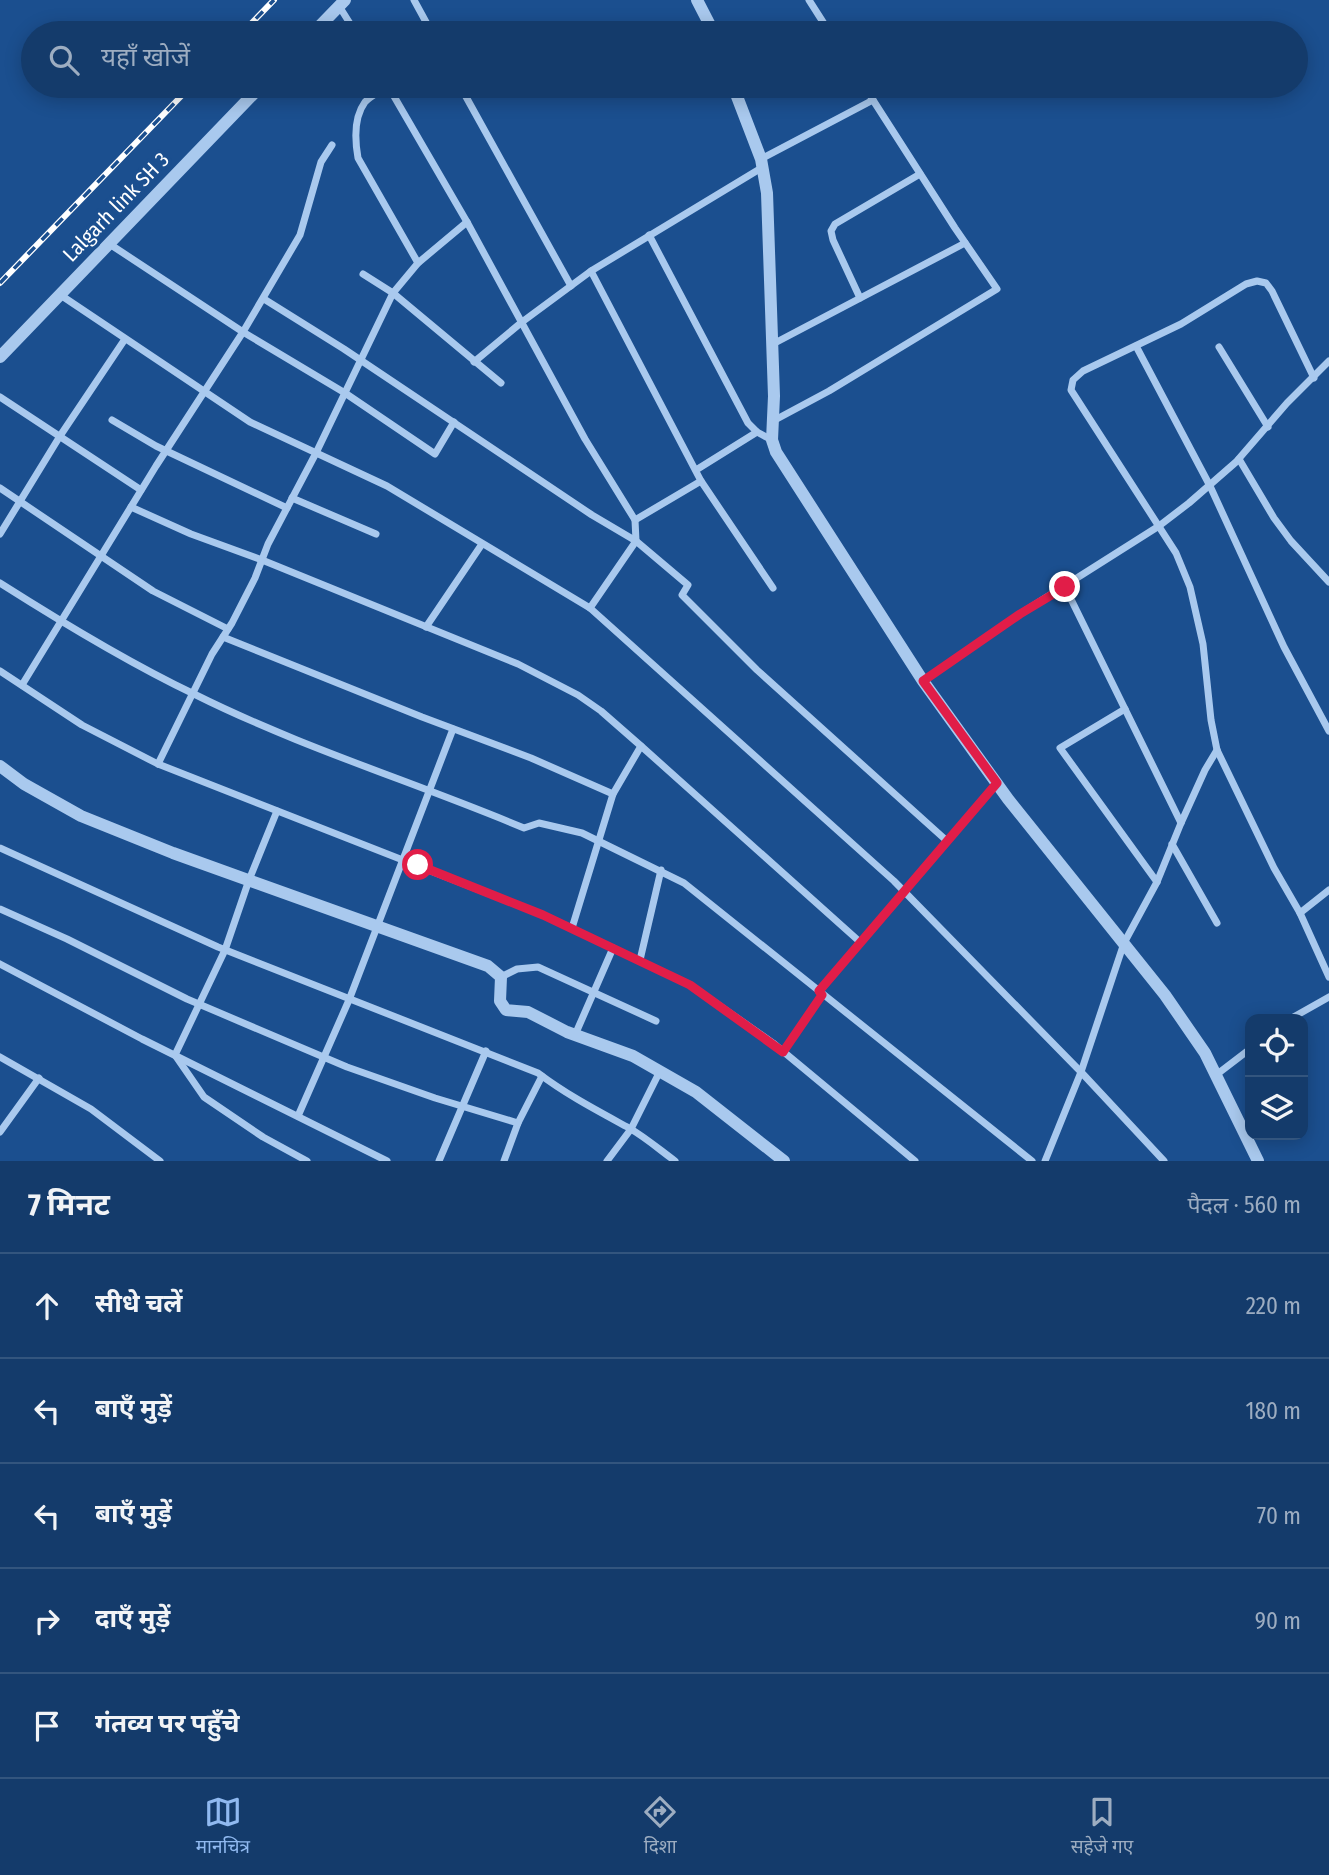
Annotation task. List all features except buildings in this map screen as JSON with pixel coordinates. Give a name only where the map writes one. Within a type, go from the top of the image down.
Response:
[{"type":"street","points":[[414,0],[425,21]]},
{"type":"street","points":[[697,0],[708,21]]},
{"type":"street","points":[[809,0],[822,21]]},
{"type":"street","points":[[325,21],[342,3],[350,21]]},
{"type":"street","name":"Lalgarh link SH 3","points":[[0,357],[249,98]]},
{"type":"street","points":[[370,98],[360,113],[356,147],[358,158],[418,263]]},
{"type":"street","points":[[395,98],[467,222],[585,439],[635,520],[635,541],[590,608]]},
{"type":"street","points":[[467,98],[571,286]]},
{"type":"street","points":[[738,98],[762,163],[767,193],[772,440],[776,452],[923,681],[997,783],[1165,995],[1205,1053],[1258,1161]]},
{"type":"street","points":[[474,362],[590,271],[762,163],[873,100],[997,289],[773,422]]},
{"type":"street","points":[[22,685],[141,490],[264,299],[300,235],[321,162],[332,145]]},
{"type":"street","points":[[860,298],[831,231],[835,224],[920,174]]},
{"type":"street","points":[[158,764],[316,453],[393,293],[418,263],[467,222]]},
{"type":"street","points":[[649,235],[748,423],[757,432],[772,440]]},
{"type":"street","points":[[108,243],[243,332],[345,393],[435,454],[454,422]]},
{"type":"street","points":[[771,345],[965,243]]},
{"type":"street","points":[[590,271],[701,481],[773,588]]},
{"type":"street","points":[[363,274],[393,293],[501,383]]},
{"type":"street","points":[[1314,378],[1272,291],[1266,283],[1257,281],[1246,284],[1181,324],[1083,371],[1073,380],[1071,390],[1176,553],[1190,587],[1203,644],[1210,720],[1217,750],[1274,868],[1300,913],[1329,977]]},
{"type":"street","points":[[59,294],[250,422],[387,486],[590,608],[904,891],[1164,1161]]},
{"type":"street","points":[[264,299],[635,541],[688,585],[682,595],[757,670],[947,841]]},
{"type":"street","points":[[0,534],[60,436],[125,339]]},
{"type":"street","points":[[1136,346],[1210,486],[1284,647],[1329,731]]},
{"type":"street","points":[[1219,347],[1268,427]]},
{"type":"street","points":[[923,681],[1020,614],[1159,526],[1210,486],[1239,459],[1287,403],[1329,361]]},
{"type":"street","points":[[0,397],[141,490]]},
{"type":"street","points":[[112,420],[166,451],[287,508]]},
{"type":"street","points":[[696,470],[757,432]]},
{"type":"street","points":[[1239,459],[1280,525],[1329,582]]},
{"type":"street","points":[[635,520],[701,481]]},
{"type":"street","points":[[0,488],[153,591],[226,633],[613,794]]},
{"type":"street","points":[[292,498],[376,534]]},
{"type":"street","points":[[131,507],[191,534],[518,664],[578,695],[641,746],[860,942]]},
{"type":"street","points":[[426,626],[482,544]]},
{"type":"street","points":[[0,583],[61,622],[193,694],[316,748],[524,828],[539,823],[582,833],[661,870],[684,883],[1032,1161]]},
{"type":"street","points":[[1065,587],[1181,823]]},
{"type":"street","points":[[0,671],[82,725],[158,764],[572,928],[690,985],[783,1052],[915,1161]]},
{"type":"street","points":[[1125,709],[1060,748],[1157,881]]},
{"type":"street","points":[[298,1116],[349,1000],[453,729]]},
{"type":"street","points":[[572,928],[613,794],[641,746]]},
{"type":"street","points":[[1045,1161],[1081,1072],[1124,943],[1157,881],[1205,770],[1217,750]]},
{"type":"street","points":[[0,767],[24,784],[81,816],[377,927],[469,958],[496,971],[501,977],[500,1001],[506,1010],[528,1012],[575,1035],[633,1056],[696,1092],[784,1161]]},
{"type":"street","points":[[783,1052],[820,993],[860,942],[997,783]]},
{"type":"street","points":[[175,1055],[225,950],[277,811]]},
{"type":"street","points":[[1172,844],[1217,923]]},
{"type":"street","points":[[0,848],[76,885],[225,950],[486,1051],[542,1076],[606,1117],[631,1129],[675,1161]]},
{"type":"street","points":[[640,960],[661,870]]},
{"type":"street","points":[[1300,913],[1329,890]]},
{"type":"street","points":[[0,909],[201,1005],[325,1058],[423,1094],[518,1123]]},
{"type":"street","points":[[575,1035],[613,948]]},
{"type":"street","points":[[0,964],[387,1161]]},
{"type":"street","points":[[501,977],[517,969],[538,967],[656,1021]]},
{"type":"street","points":[[1299,1014],[1329,997]]},
{"type":"street","points":[[439,1161],[486,1051]]},
{"type":"street","points":[[1216,1075],[1245,1053]]},
{"type":"street","points":[[175,1055],[204,1097],[263,1137],[307,1161]]},
{"type":"street","points":[[0,1058],[92,1109],[160,1161]]},
{"type":"street","points":[[607,1161],[631,1129],[660,1071]]},
{"type":"street","points":[[506,1159],[518,1123],[542,1076]]},
{"type":"street","points":[[0,1132],[39,1079]]},
{"type":"railway","points":[[254,21],[274,0]]},
{"type":"railway","points":[[0,283],[179,98]]},
{"type":"route","points":[[418,865],[543,915],[690,985],[783,1052],[822,995],[819,991],[997,783],[923,681],[1020,614],[1065,587]]}]
